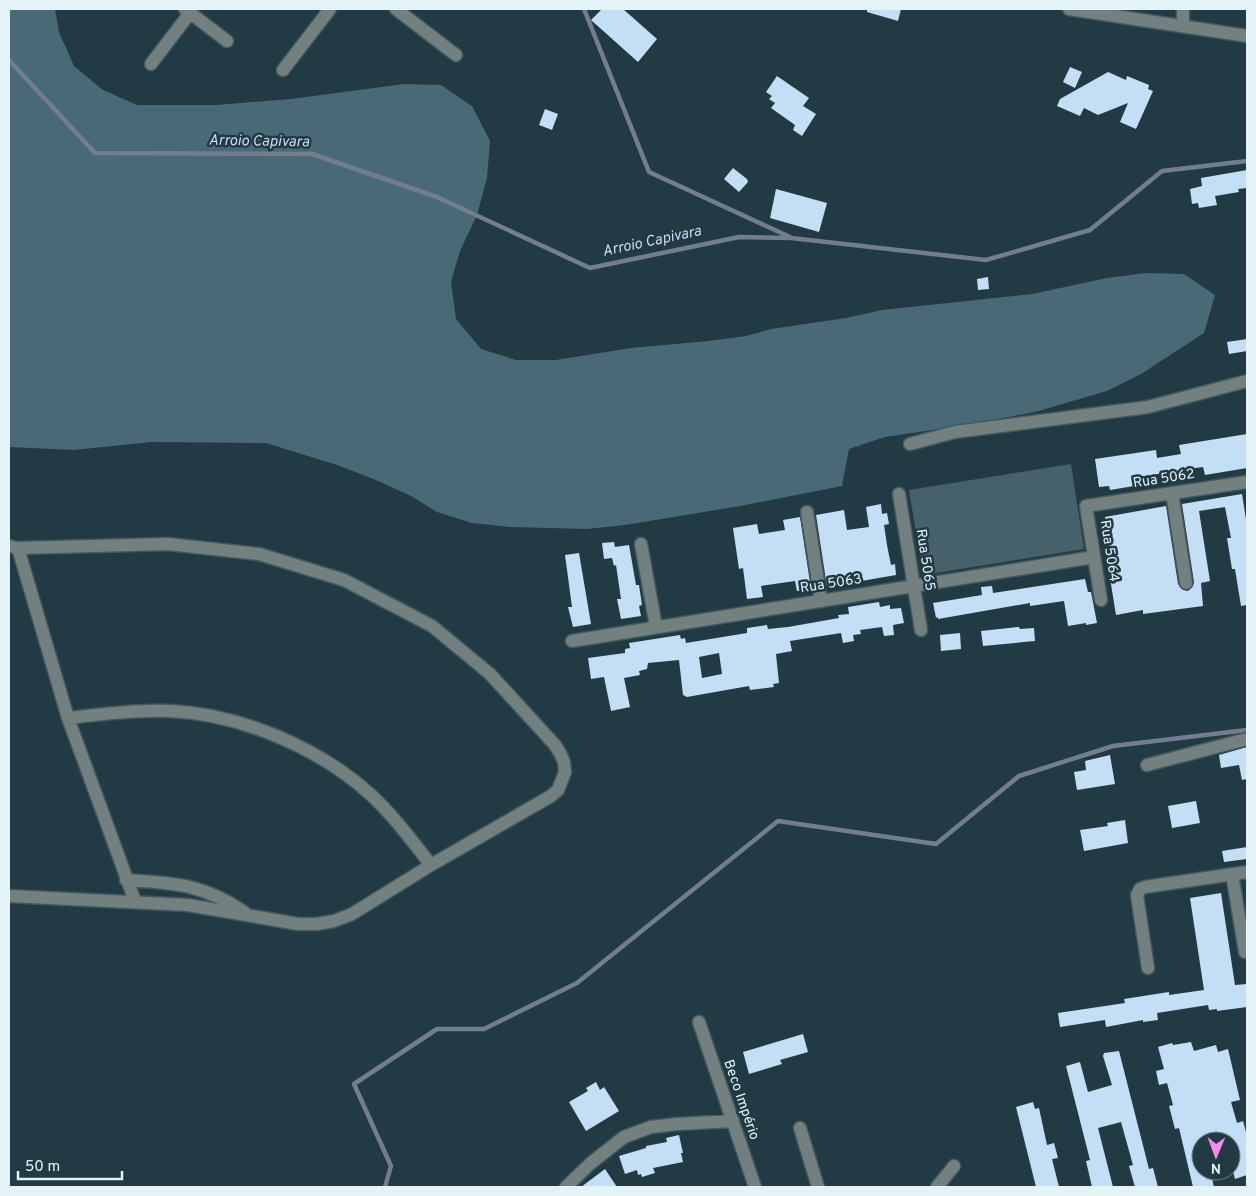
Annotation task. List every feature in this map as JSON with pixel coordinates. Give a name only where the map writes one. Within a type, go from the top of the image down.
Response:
[{"type":"street","points":[[283,70],[330,9]]},
{"type":"street","points":[[396,9],[456,55]]},
{"type":"street","points":[[1069,9],[1247,36]]},
{"type":"street","points":[[1183,9],[1183,26]]},
{"type":"street","points":[[151,64],[188,11],[227,41]]},
{"type":"street","points":[[910,444],[955,432],[1148,407],[1247,381]]},
{"type":"street","name":"Rua 5062","points":[[1086,506],[1247,482]]},
{"type":"street","points":[[1172,493],[1186,583]]},
{"type":"street","name":"Rua 5065","points":[[899,494],[921,630]]},
{"type":"street","name":"Rua 5064","points":[[1086,506],[1101,600]]},
{"type":"street","points":[[807,512],[821,601]]},
{"type":"street","points":[[9,896],[188,905],[298,924],[317,924],[334,921],[352,914],[551,796],[558,790],[565,772],[564,762],[555,745],[497,681],[432,626],[344,580],[259,554],[168,544],[13,547],[68,718],[135,901]]},
{"type":"street","points":[[641,544],[656,627]]},
{"type":"street","name":"Rua 5063","points":[[572,641],[1094,557]]},
{"type":"street","points":[[68,718],[140,711],[172,711],[204,715],[256,729],[291,743],[347,775],[370,794],[397,822],[432,865]]},
{"type":"street","points":[[1147,765],[1247,739]]},
{"type":"street","points":[[1148,968],[1137,895],[1140,889],[1247,872]]},
{"type":"street","points":[[1232,874],[1246,952]]},
{"type":"street","points":[[126,880],[180,884],[219,896],[248,914]]},
{"type":"street","name":"Beco Império","points":[[699,1022],[755,1187]]},
{"type":"street","points":[[566,1187],[591,1163],[624,1137],[651,1127],[732,1121]]},
{"type":"street","points":[[800,1128],[818,1187]]},
{"type":"street","points":[[937,1187],[954,1166]]},
{"type":"shaded area","points":[[9,9],[55,9],[59,32],[74,66],[103,90],[137,105],[216,105],[291,99],[404,84],[441,85],[472,106],[490,141],[487,178],[477,215],[460,251],[451,282],[456,319],[481,349],[516,360],[556,360],[631,348],[746,336],[771,329],[846,318],[882,310],[1032,294],[1107,278],[1146,273],[1184,274],[1215,295],[1204,333],[1141,374],[1107,391],[1035,412],[885,437],[849,449],[842,486],[740,506],[625,525],[587,529],[511,527],[472,523],[437,512],[411,496],[340,466],[266,443],[151,442],[74,450],[9,447]]},
{"type":"shaded area","points":[[1071,464],[1084,549],[923,575],[909,490]]},
{"type":"building","points":[[602,9],[623,9],[657,39],[638,62],[591,20]]},
{"type":"building","points":[[867,9],[901,9],[898,21],[867,12]]},
{"type":"building","points":[[1070,67],[1082,72],[1075,88],[1063,82]]},
{"type":"building","points":[[1108,72],[1126,80],[1127,76],[1149,85],[1148,89],[1153,91],[1136,129],[1120,122],[1128,103],[1098,115],[1084,108],[1080,116],[1057,106],[1060,99]]},
{"type":"building","points":[[777,76],[809,98],[803,106],[816,114],[802,136],[793,130],[795,125],[771,108],[775,103],[769,99],[772,96],[766,92]]},
{"type":"building","points":[[545,109],[558,114],[552,130],[539,125]]},
{"type":"building","points":[[733,168],[747,179],[748,182],[739,192],[724,179]]},
{"type":"building","points":[[1247,170],[1247,188],[1238,189],[1239,192],[1215,196],[1217,205],[1199,208],[1198,203],[1192,204],[1190,189],[1202,186],[1201,178]]},
{"type":"building","points":[[776,189],[827,203],[819,232],[770,218]]},
{"type":"building","points":[[988,277],[989,289],[978,290],[977,279]]},
{"type":"building","points":[[1247,339],[1247,351],[1229,354],[1227,342]]},
{"type":"building","points":[[1247,434],[1247,468],[1205,475],[1203,467],[1181,470],[1182,479],[1171,480],[1170,472],[1138,477],[1140,485],[1110,490],[1109,486],[1099,487],[1095,459],[1156,450],[1157,458],[1181,454],[1179,445]]},
{"type":"building","points":[[1242,494],[1247,526],[1247,605],[1241,606],[1235,569],[1232,569],[1227,538],[1231,538],[1225,507],[1199,511],[1210,581],[1201,583],[1203,606],[1143,614],[1143,610],[1116,615],[1105,547],[1110,547],[1105,517],[1166,506],[1178,584],[1183,590],[1188,591],[1194,582],[1182,504]]},
{"type":"building","points":[[881,504],[882,514],[887,513],[889,524],[884,525],[891,565],[895,564],[896,575],[827,587],[816,515],[844,510],[847,530],[869,527],[866,507]]},
{"type":"building","points":[[800,517],[811,589],[797,591],[795,581],[761,586],[763,597],[747,599],[743,568],[739,569],[733,528],[757,524],[759,534],[785,530],[783,520]]},
{"type":"building","points":[[614,542],[615,547],[629,545],[636,585],[639,585],[642,605],[639,606],[641,616],[621,619],[617,599],[621,599],[616,565],[614,566],[612,558],[604,559],[602,543]]},
{"type":"building","points":[[579,553],[591,624],[573,627],[568,607],[572,607],[565,555]]},
{"type":"building","points":[[1085,579],[1088,592],[1091,592],[1097,623],[1068,626],[1064,601],[1030,606],[1030,603],[936,618],[933,603],[982,595],[981,587],[992,586],[993,593]]},
{"type":"building","points":[[879,602],[880,607],[890,605],[890,609],[901,608],[904,623],[893,625],[894,635],[884,636],[882,627],[860,630],[861,634],[853,635],[854,641],[843,643],[841,633],[790,641],[792,651],[776,654],[779,683],[773,684],[774,687],[750,690],[749,686],[687,697],[683,695],[679,660],[648,663],[647,669],[639,671],[640,675],[624,678],[630,707],[611,711],[604,677],[591,679],[588,658],[625,653],[625,649],[630,648],[629,643],[680,635],[681,639],[685,638],[686,643],[747,633],[747,628],[767,625],[768,629],[788,627],[839,618],[838,615],[849,614],[848,607]],"holes":[[[719,653],[722,674],[702,678],[699,657]]]},
{"type":"building","points":[[1019,627],[1020,629],[1034,628],[1035,641],[983,646],[981,631]]},
{"type":"building","points":[[960,633],[961,649],[941,651],[940,635]]},
{"type":"building","points":[[1247,747],[1247,779],[1242,780],[1239,765],[1221,768],[1219,755]]},
{"type":"building","points":[[1110,755],[1115,784],[1077,790],[1074,772],[1086,770],[1085,761]]},
{"type":"building","points":[[1196,801],[1200,823],[1172,828],[1168,806]]},
{"type":"building","points":[[1125,820],[1128,843],[1084,851],[1080,830],[1108,826],[1107,823]]},
{"type":"building","points":[[1247,847],[1247,859],[1224,862],[1222,851]]},
{"type":"building","points":[[1221,893],[1235,985],[1247,984],[1247,1007],[1217,1011],[1217,1009],[1209,1010],[1208,1005],[1157,1013],[1158,1020],[1143,1022],[1143,1020],[1106,1027],[1105,1020],[1060,1027],[1058,1013],[1125,1003],[1124,999],[1169,992],[1169,995],[1204,990],[1190,898]]},
{"type":"building","points":[[803,1034],[808,1052],[780,1060],[782,1064],[749,1074],[743,1052]]},
{"type":"building","points":[[1191,1042],[1194,1051],[1216,1045],[1218,1052],[1228,1049],[1240,1100],[1231,1102],[1237,1123],[1243,1121],[1247,1136],[1247,1175],[1241,1177],[1241,1131],[1191,1131],[1191,1179],[1179,1128],[1175,1129],[1169,1106],[1173,1105],[1167,1083],[1159,1085],[1156,1071],[1164,1069],[1158,1047],[1172,1043],[1173,1045]]},
{"type":"building","points":[[1119,1051],[1149,1169],[1153,1168],[1158,1187],[1135,1187],[1129,1166],[1133,1165],[1121,1122],[1098,1128],[1113,1187],[1092,1187],[1086,1161],[1090,1160],[1066,1066],[1080,1062],[1088,1092],[1112,1085],[1103,1056],[1104,1053]]},
{"type":"building","points":[[596,1082],[600,1090],[604,1087],[619,1111],[586,1131],[569,1102],[588,1091],[586,1088]]},
{"type":"building","points":[[1033,1102],[1035,1109],[1039,1108],[1047,1145],[1054,1143],[1058,1158],[1052,1159],[1059,1187],[1036,1187],[1016,1107]]},
{"type":"building","points":[[679,1135],[683,1162],[653,1168],[655,1173],[642,1177],[641,1174],[638,1175],[637,1170],[625,1174],[619,1156],[646,1148],[646,1146],[667,1142],[666,1138]]},
{"type":"building","points":[[605,1169],[617,1187],[581,1187]]},
{"type":"building","points":[[1192,1181],[1212,1181],[1214,1187],[1193,1187]]},
{"type":"waterway","points":[[584,9],[649,172],[790,237]]},
{"type":"waterway","name":"Arroio Capivara","points":[[9,60],[95,153],[312,154],[437,197],[590,268],[739,237],[791,238],[986,260],[1090,230],[1162,171],[1247,161]]},
{"type":"waterway","points":[[385,1187],[391,1166],[354,1084],[437,1029],[484,1029],[577,983],[778,821],[936,844],[1019,776],[1113,746],[1247,730]]}]
